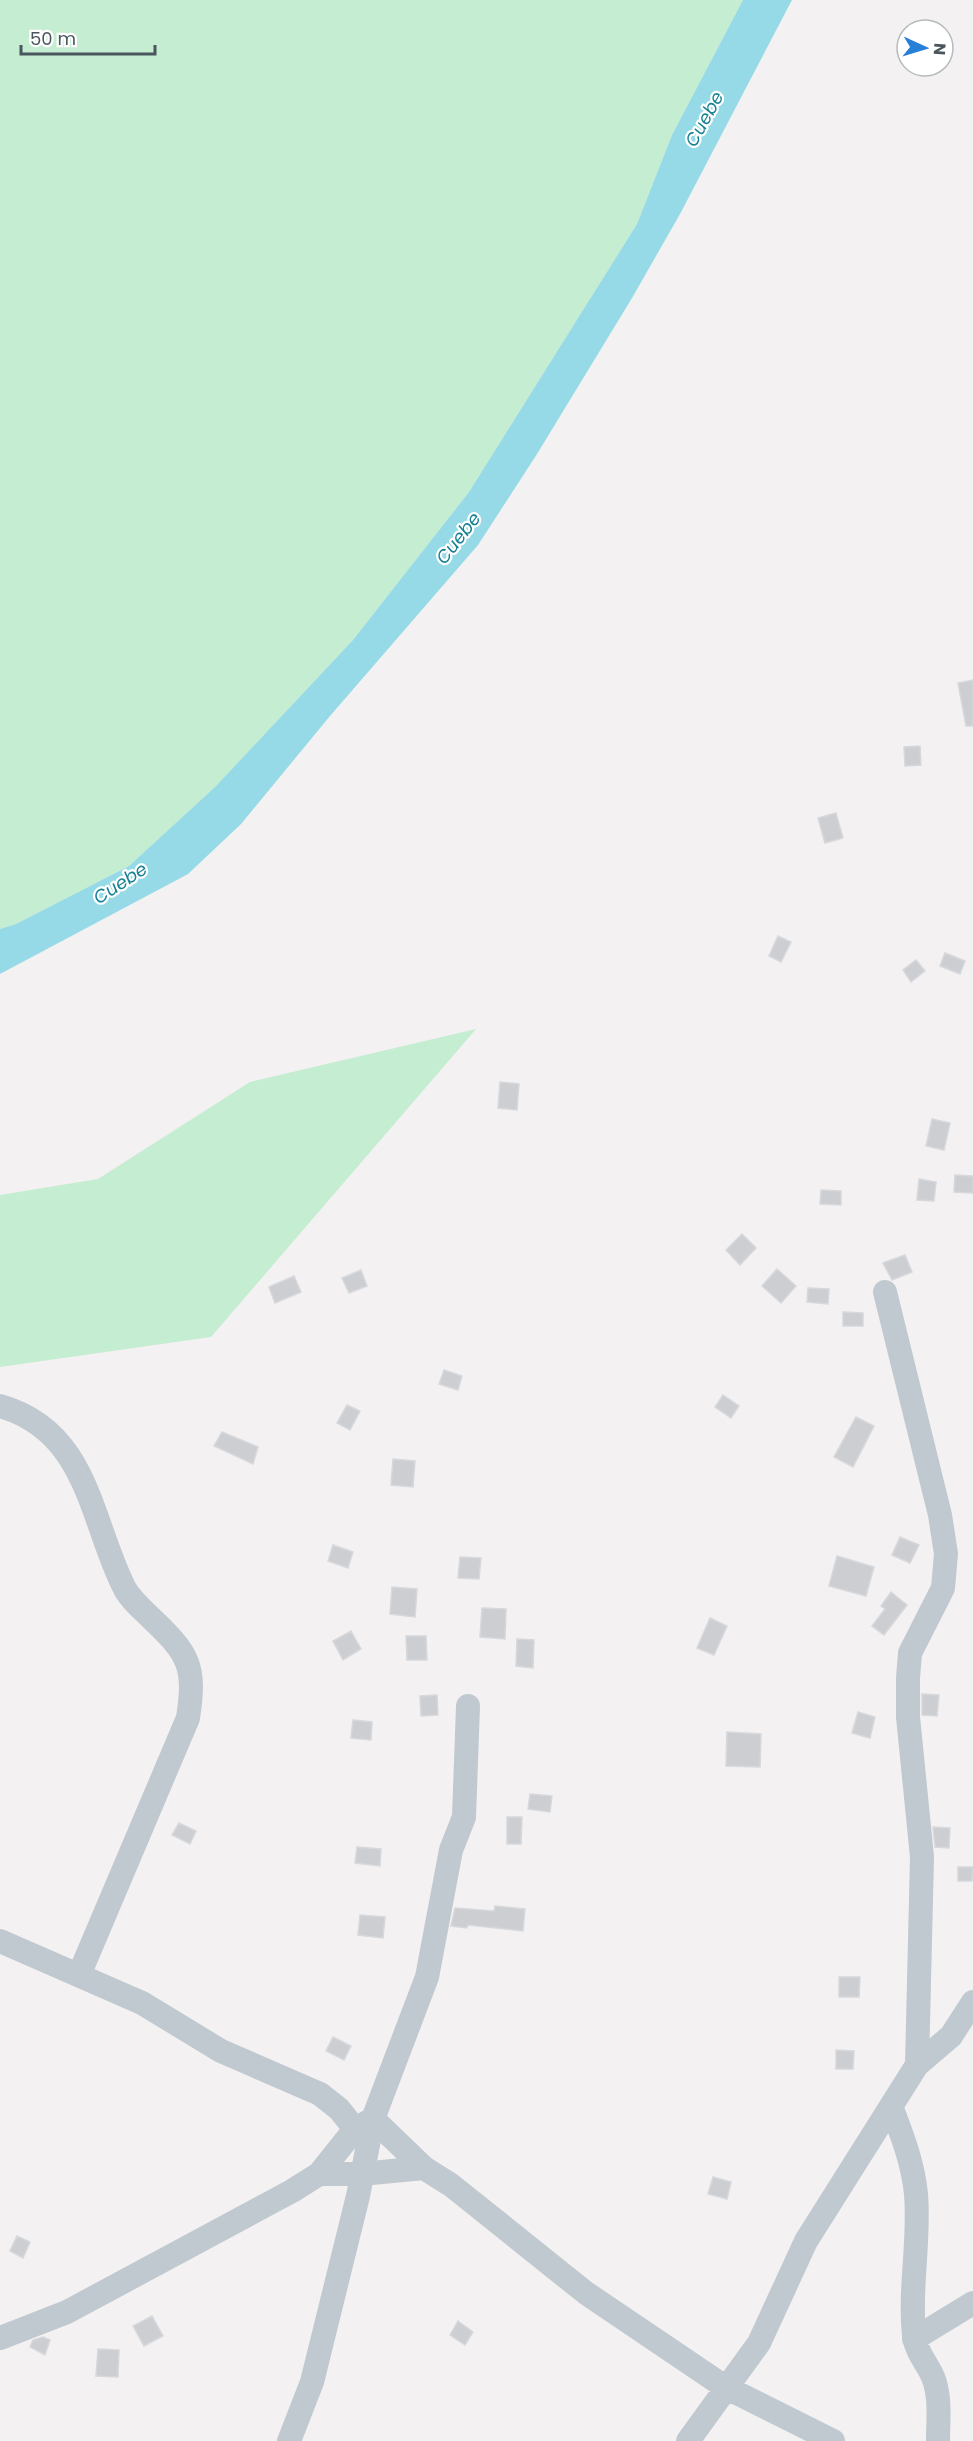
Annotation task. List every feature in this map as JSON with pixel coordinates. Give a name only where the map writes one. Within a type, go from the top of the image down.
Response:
[{"type":"street","points":[[885,1292],[940,1515],[946,1554],[943,1588],[910,1653],[908,1678],[908,1717],[922,1857],[917,2065]]},
{"type":"street","points":[[0,1406],[11,1409],[45,1429],[70,1455],[82,1477],[124,1589],[182,1652],[189,1664],[193,1686],[188,1718],[79,1975]]},
{"type":"street","points":[[0,2338],[68,2312],[319,2174],[364,2124],[411,2022],[435,1941],[451,1850],[464,1817],[468,1706]]},
{"type":"street","points":[[0,1941],[142,2003],[221,2051],[320,2094],[451,2185],[586,2293],[725,2387],[833,2441]]},
{"type":"street","points":[[688,2441],[759,2343],[806,2241],[917,2065],[962,2032],[973,2002]]},
{"type":"street","points":[[891,2106],[909,2152],[916,2194],[916,2247],[912,2302],[914,2339],[933,2377],[938,2400],[938,2441]]},
{"type":"street","points":[[289,2441],[312,2382],[358,2196],[364,2124]]},
{"type":"street","points":[[319,2174],[361,2174],[424,2168]]},
{"type":"street","points":[[914,2339],[973,2303]]},
{"type":"green space","points":[[0,0],[743,0],[672,135],[637,224],[469,492],[353,640],[215,787],[129,866],[16,924],[0,929]]},
{"type":"green space","points":[[476,1029],[211,1337],[0,1367],[0,1195],[98,1179],[250,1082]]},
{"type":"water","name":"Cuebe","points":[[743,0],[792,0],[680,214],[632,298],[537,454],[478,545],[330,716],[241,824],[188,874],[0,974],[0,929],[16,924],[129,866],[215,787],[353,640],[469,492],[637,224],[672,135]]},
{"type":"building","points":[[973,680],[973,726],[966,726],[958,683]]},
{"type":"building","points":[[920,746],[921,765],[905,766],[904,747]]},
{"type":"building","points":[[836,813],[843,838],[825,843],[818,818]]},
{"type":"building","points":[[778,936],[791,942],[781,962],[769,956]]},
{"type":"building","points":[[945,953],[965,961],[960,974],[940,966]]},
{"type":"building","points":[[916,960],[925,971],[911,982],[903,970]]},
{"type":"building","points":[[500,1082],[519,1084],[517,1110],[498,1108]]},
{"type":"building","points":[[932,1119],[950,1123],[944,1150],[926,1146]]},
{"type":"building","points":[[955,1175],[973,1176],[973,1193],[954,1192]]},
{"type":"building","points":[[919,1179],[936,1182],[934,1201],[917,1200]]},
{"type":"building","points":[[821,1190],[841,1191],[841,1205],[820,1204]]},
{"type":"building","points":[[742,1234],[756,1248],[740,1265],[726,1250]]},
{"type":"building","points":[[905,1255],[912,1272],[892,1280],[883,1263]]},
{"type":"building","points":[[777,1269],[796,1286],[781,1303],[762,1286]]},
{"type":"building","points":[[361,1270],[367,1286],[349,1293],[342,1278]]},
{"type":"building","points":[[294,1276],[301,1292],[275,1303],[269,1287]]},
{"type":"building","points":[[808,1288],[829,1289],[828,1304],[807,1302]]},
{"type":"building","points":[[843,1312],[863,1313],[863,1326],[843,1326]]},
{"type":"building","points":[[444,1370],[462,1376],[458,1390],[439,1384]]},
{"type":"building","points":[[723,1395],[739,1406],[731,1418],[715,1407]]},
{"type":"building","points":[[347,1405],[360,1411],[350,1430],[337,1423]]},
{"type":"building","points":[[856,1417],[874,1426],[853,1467],[834,1457]]},
{"type":"building","points":[[222,1432],[258,1447],[253,1464],[214,1446]]},
{"type":"building","points":[[393,1459],[415,1461],[413,1487],[391,1485]]},
{"type":"building","points":[[900,1537],[919,1545],[910,1563],[892,1555]]},
{"type":"building","points":[[333,1545],[353,1552],[348,1568],[328,1561]]},
{"type":"building","points":[[837,1556],[874,1567],[866,1596],[829,1586]]},
{"type":"building","points":[[460,1557],[481,1558],[479,1579],[458,1578]]},
{"type":"building","points":[[392,1587],[417,1589],[415,1617],[390,1614]]},
{"type":"building","points":[[891,1592],[907,1605],[884,1635],[872,1626],[885,1609],[881,1606]]},
{"type":"building","points":[[482,1608],[506,1609],[505,1639],[480,1637]]},
{"type":"building","points":[[710,1618],[727,1626],[714,1655],[697,1648]]},
{"type":"building","points":[[351,1631],[361,1649],[343,1660],[333,1641]]},
{"type":"building","points":[[406,1636],[426,1636],[427,1660],[407,1660]]},
{"type":"building","points":[[517,1639],[534,1640],[533,1668],[516,1666]]},
{"type":"building","points":[[922,1694],[939,1695],[937,1716],[922,1715]]},
{"type":"building","points":[[437,1695],[438,1715],[421,1716],[420,1696]]},
{"type":"building","points":[[858,1712],[875,1717],[870,1738],[852,1733]]},
{"type":"building","points":[[353,1720],[372,1722],[371,1740],[351,1738]]},
{"type":"building","points":[[727,1732],[761,1734],[760,1767],[726,1766]]},
{"type":"building","points":[[530,1794],[552,1796],[550,1812],[528,1809]]},
{"type":"building","points":[[507,1817],[522,1817],[521,1844],[507,1844]]},
{"type":"building","points":[[179,1823],[196,1831],[190,1844],[172,1835]]},
{"type":"building","points":[[933,1827],[950,1828],[949,1848],[935,1847]]},
{"type":"building","points":[[357,1847],[381,1849],[380,1866],[355,1863]]},
{"type":"building","points":[[958,1867],[973,1867],[972,1881],[958,1881]]},
{"type":"building","points":[[495,1906],[525,1909],[523,1931],[468,1925],[467,1928],[451,1926],[455,1908],[494,1911]]},
{"type":"building","points":[[360,1915],[385,1917],[383,1938],[358,1935]]},
{"type":"building","points":[[839,1977],[860,1977],[859,1997],[839,1997]]},
{"type":"building","points":[[333,2037],[351,2046],[344,2060],[326,2051]]},
{"type":"building","points":[[836,2050],[854,2051],[853,2069],[836,2069]]},
{"type":"building","points":[[713,2177],[731,2182],[727,2199],[708,2194]]},
{"type":"building","points":[[17,2236],[30,2242],[23,2258],[10,2251]]},
{"type":"building","points":[[152,2316],[163,2336],[144,2346],[133,2326]]},
{"type":"building","points":[[458,2321],[473,2332],[465,2345],[450,2335]]},
{"type":"building","points":[[43,2337],[50,2340],[45,2355],[30,2347],[33,2340]]},
{"type":"building","points":[[98,2349],[119,2350],[118,2377],[96,2376]]}]
